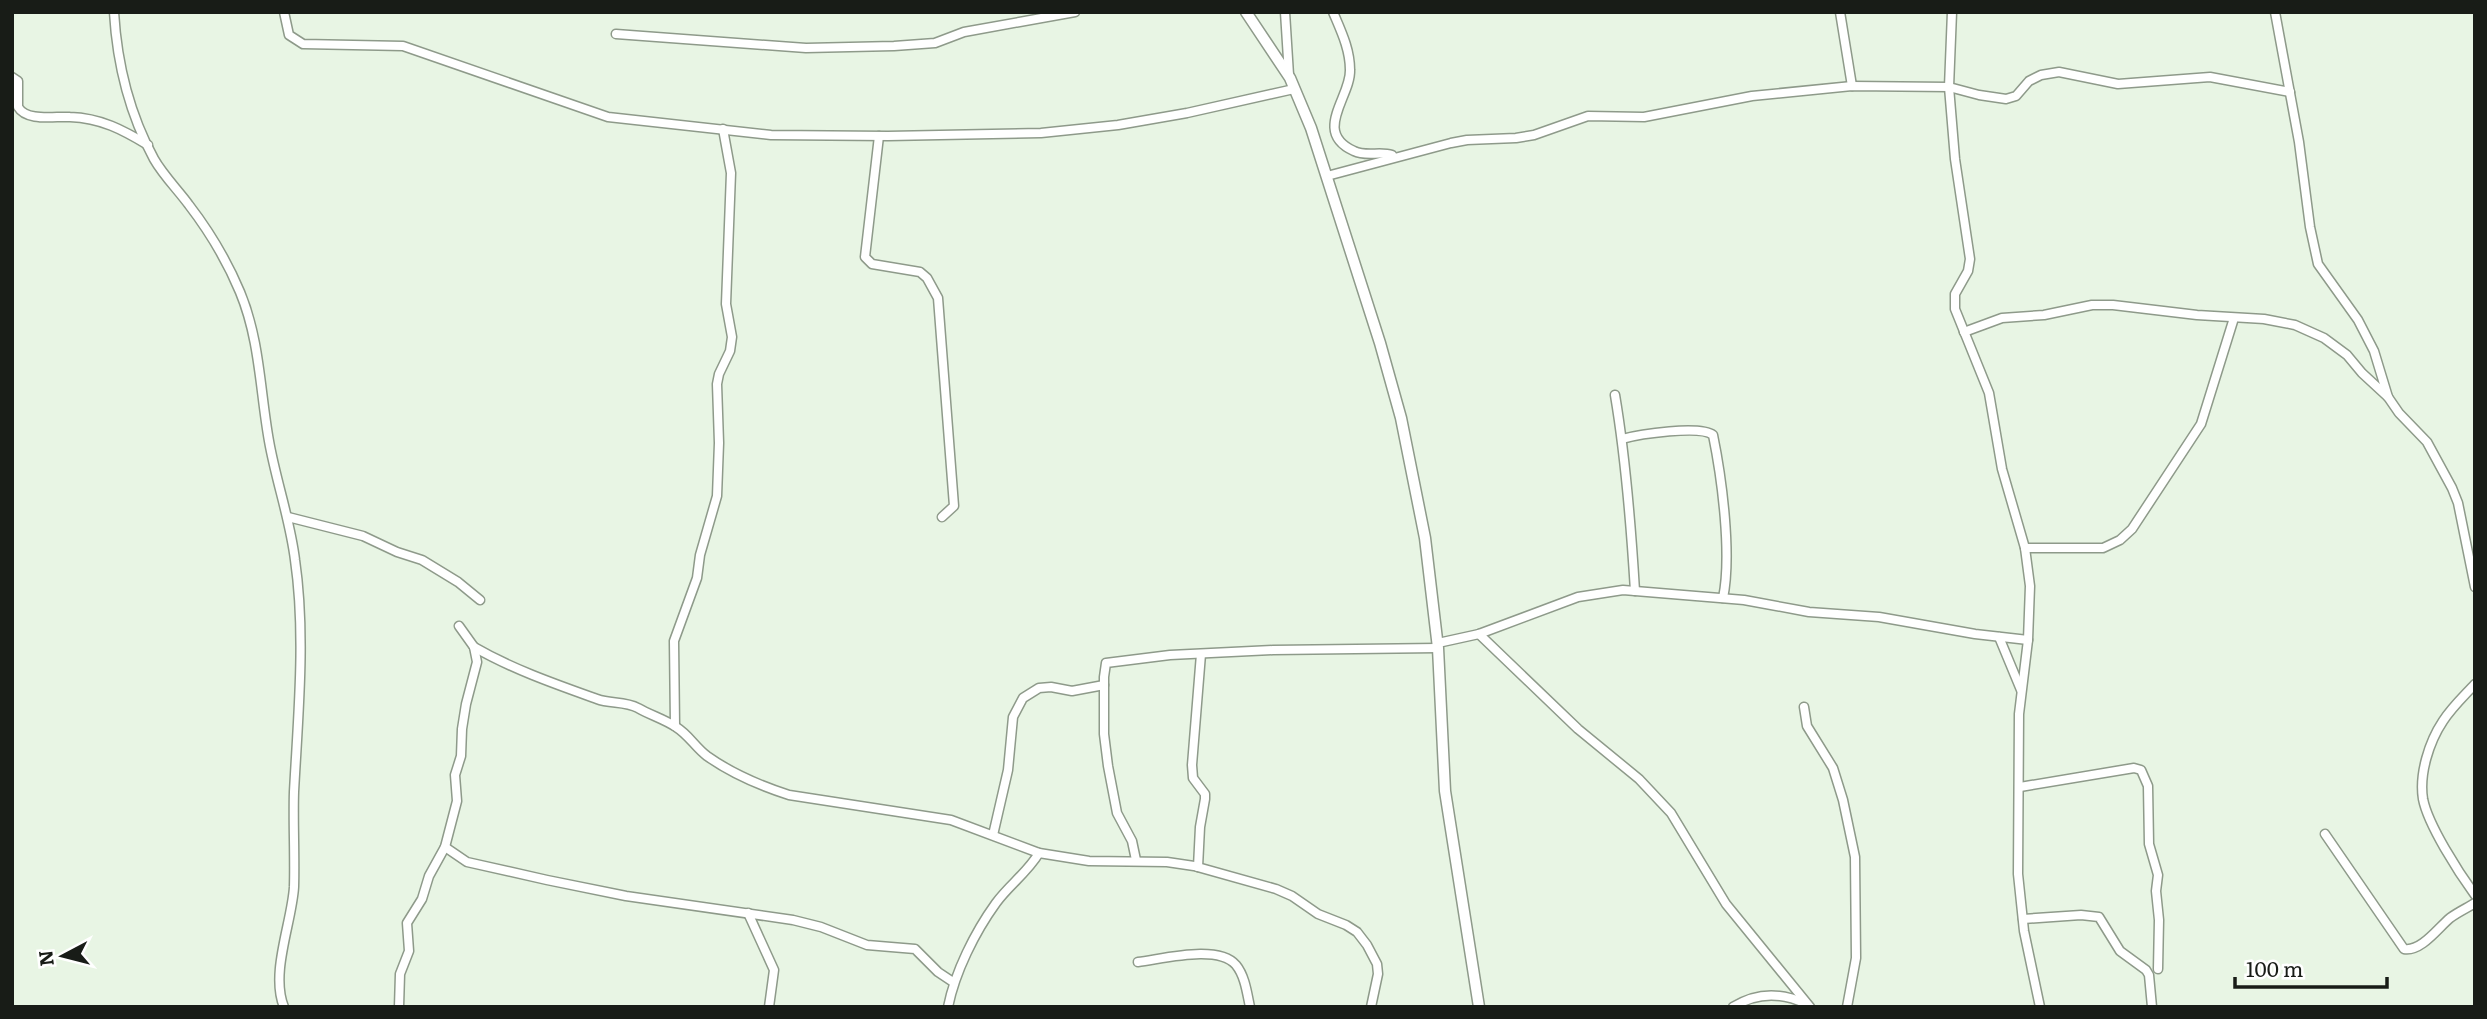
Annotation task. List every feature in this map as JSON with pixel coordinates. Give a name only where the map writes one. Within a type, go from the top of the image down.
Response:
[{"type":"street","points":[[114,12],[120,72],[148,145],[161,170],[201,221],[240,292],[253,333],[275,477],[288,517],[300,597],[294,888],[283,948],[280,990],[284,1007]]},
{"type":"street","points":[[284,12],[289,35],[303,44],[403,46],[608,117],[771,135],[1041,133],[1118,125],[1294,89]]},
{"type":"street","points":[[616,34],[806,48],[894,47],[935,43],[964,32],[1075,12]]},
{"type":"street","points":[[1246,12],[1290,78],[1311,128],[1380,343],[1401,418],[1425,538],[1438,645],[1446,796],[1479,1007]]},
{"type":"street","points":[[1285,12],[1290,78]]},
{"type":"street","points":[[1333,12],[1350,57],[1351,73],[1349,85],[1334,118],[1338,137],[1343,144],[1360,153],[1395,156]]},
{"type":"street","points":[[1840,12],[1852,86]]},
{"type":"street","points":[[1952,12],[1949,86],[1955,159],[1970,246],[1968,271],[1954,302],[1989,393],[2002,469],[2025,548],[2029,586],[2028,640],[2019,726],[2018,874],[2039,1007]]},
{"type":"street","points":[[2275,12],[2318,264],[2358,320],[2374,351],[2388,397]]},
{"type":"street","points":[[1327,176],[1395,156],[1467,140],[1534,135],[1588,116],[1644,117],[1752,96],[1852,86],[1949,86],[1979,95],[2006,99],[2017,96],[2029,80],[2059,72],[2118,84],[2210,77],[2290,92]]},
{"type":"street","points":[[12,77],[18,81],[18,107],[27,115],[94,119],[117,127],[148,145]]},
{"type":"street","points":[[675,726],[674,641],[697,578],[700,555],[717,496],[717,384],[730,351],[732,337],[726,304],[731,173],[723,129]]},
{"type":"street","points":[[879,136],[865,257],[872,264],[920,272],[927,278],[937,298],[946,388],[946,428],[954,492],[954,506],[942,517]]},
{"type":"street","points":[[1964,332],[2001,318],[2045,314],[2092,305],[2113,305],[2264,319],[2295,326],[2324,338],[2347,355],[2427,442],[2458,503],[2475,587]]},
{"type":"street","points":[[2025,548],[2103,548],[2120,540],[2133,529],[2200,424],[2234,318]]},
{"type":"street","points":[[1615,395],[1632,534],[1634,591]]},
{"type":"street","points":[[1622,439],[1671,431],[1708,432],[1713,435],[1721,481],[1725,539],[1723,598]]},
{"type":"street","points":[[288,517],[363,536],[422,560],[458,582],[480,600]]},
{"type":"street","points":[[1136,860],[1132,841],[1115,807],[1104,734],[1105,666],[1109,661],[1273,650],[1438,645],[1479,634],[1578,597],[1599,592],[1634,591],[1723,598],[1830,614],[1879,617],[2028,640]]},
{"type":"street","points":[[459,626],[474,647],[498,661],[601,700],[629,704],[675,726],[688,735],[708,757],[765,788],[789,795],[951,820],[1039,853],[1089,861],[1167,862],[1198,867],[1276,889],[1292,896],[1318,914],[1357,932],[1377,964],[1377,982],[1371,1007]]},
{"type":"street","points":[[1479,634],[1578,729],[1639,779],[1671,813],[1726,904],[1810,1006]]},
{"type":"street","points":[[1999,637],[2021,690]]},
{"type":"street","points":[[399,1007],[400,974],[410,951],[407,923],[422,899],[429,876],[445,847],[457,801],[454,780],[461,756],[466,704],[477,662],[474,647]]},
{"type":"street","points":[[1198,867],[1205,794],[1193,778],[1192,765],[1201,654]]},
{"type":"street","points":[[2475,684],[2441,723],[2428,753],[2423,798],[2430,818],[2475,895]]},
{"type":"street","points":[[993,835],[1007,770],[1013,717],[1023,698],[1039,688],[1072,691],[1104,685]]},
{"type":"street","points":[[1804,707],[1807,726],[1833,768],[1855,857],[1856,958],[1847,1007]]},
{"type":"street","points":[[2020,787],[2134,768],[2145,775],[2150,802],[2149,839],[2158,875],[2158,969]]},
{"type":"street","points":[[2325,834],[2404,950],[2409,950],[2429,938],[2451,918],[2475,902]]},
{"type":"street","points":[[445,847],[467,862],[547,880],[626,895],[793,920],[821,927],[867,945],[915,949],[938,972],[953,982]]},
{"type":"street","points":[[947,1007],[953,982],[995,904],[1025,873],[1039,853]]},
{"type":"street","points":[[748,913],[774,970],[769,1007]]},
{"type":"street","points":[[2023,919],[2081,915],[2099,917],[2120,951],[2149,975],[2152,1007]]},
{"type":"street","points":[[1138,962],[1196,954],[1221,955],[1237,967],[1251,1007]]},
{"type":"street","points":[[1733,1007],[1749,998],[1772,994],[1788,996],[1810,1006]]}]
